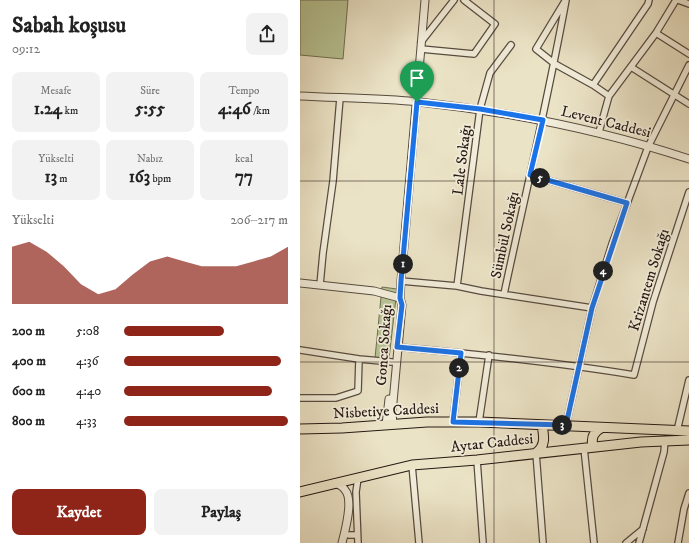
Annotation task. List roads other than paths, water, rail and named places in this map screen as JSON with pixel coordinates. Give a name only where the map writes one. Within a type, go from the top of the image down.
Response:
[{"type":"main road","name":"Nisbetiye Caddesi","points":[[300,428],[342,428],[427,422],[479,422],[689,431]]},
{"type":"main road","points":[[536,453],[541,450],[544,442],[542,425]]},
{"type":"main road","points":[[588,447],[596,430],[601,428]]},
{"type":"main road","name":"Aytar Caddesi","points":[[300,492],[412,465],[476,460],[665,440],[689,440]]},
{"type":"street","name":"Gonca Sokağı","points":[[390,424],[392,413],[398,301],[400,298],[426,0]]},
{"type":"street","points":[[454,0],[421,46],[474,54],[495,24],[464,0]]},
{"type":"street","name":"Sümbül Sokağı","points":[[504,294],[555,64],[566,0]]},
{"type":"street","name":"Sümbül Sokağı","points":[[555,64],[536,49],[566,0]]},
{"type":"street","points":[[593,84],[648,4],[649,0]]},
{"type":"street","points":[[599,132],[609,96],[656,33],[677,0],[689,4]]},
{"type":"street","points":[[656,33],[689,54]]},
{"type":"street","name":"Lale Sokağı","points":[[457,286],[480,109],[490,73],[511,45]]},
{"type":"street","points":[[555,64],[593,84],[609,96]]},
{"type":"street","points":[[566,425],[592,308],[627,203],[648,146],[689,64]]},
{"type":"street","points":[[631,67],[689,104]]},
{"type":"street","name":"Levent Caddesi","points":[[300,96],[417,102],[480,109],[599,132],[689,159]]},
{"type":"street","points":[[320,285],[333,181],[340,98]]},
{"type":"street","points":[[530,175],[627,203]]},
{"type":"street","name":"Krizantem Sokağı","points":[[579,366],[634,375],[652,302],[689,192]]},
{"type":"street","points":[[401,281],[457,286],[592,308]]},
{"type":"street","points":[[300,283],[374,291],[400,298]]},
{"type":"street","name":"Gonca Sokağı","points":[[390,424],[392,362],[395,347]]},
{"type":"street","points":[[395,347],[489,355],[579,366]]},
{"type":"street","points":[[300,350],[359,359],[392,362]]},
{"type":"street","points":[[453,422],[461,353]]},
{"type":"street","points":[[479,422],[489,355]]},
{"type":"street","points":[[300,398],[336,398],[358,391],[359,359]]},
{"type":"street","points":[[677,431],[689,380]]},
{"type":"street","points":[[639,543],[664,452],[665,440]]},
{"type":"street","points":[[588,447],[594,543]]},
{"type":"street","points":[[536,453],[543,543]]},
{"type":"street","points":[[476,460],[483,543]]},
{"type":"street","points":[[412,465],[419,543]]},
{"type":"street","points":[[355,479],[358,543]]},
{"type":"street","points":[[347,543],[352,509],[350,488],[355,479]]},
{"type":"street","points":[[335,483],[345,490],[348,496],[347,518],[342,543]]},
{"type":"street","points":[[678,543],[684,509],[689,493]]},
{"type":"street","points":[[626,543],[643,529]]},
{"type":"street","points":[[349,535],[357,535]]}]
